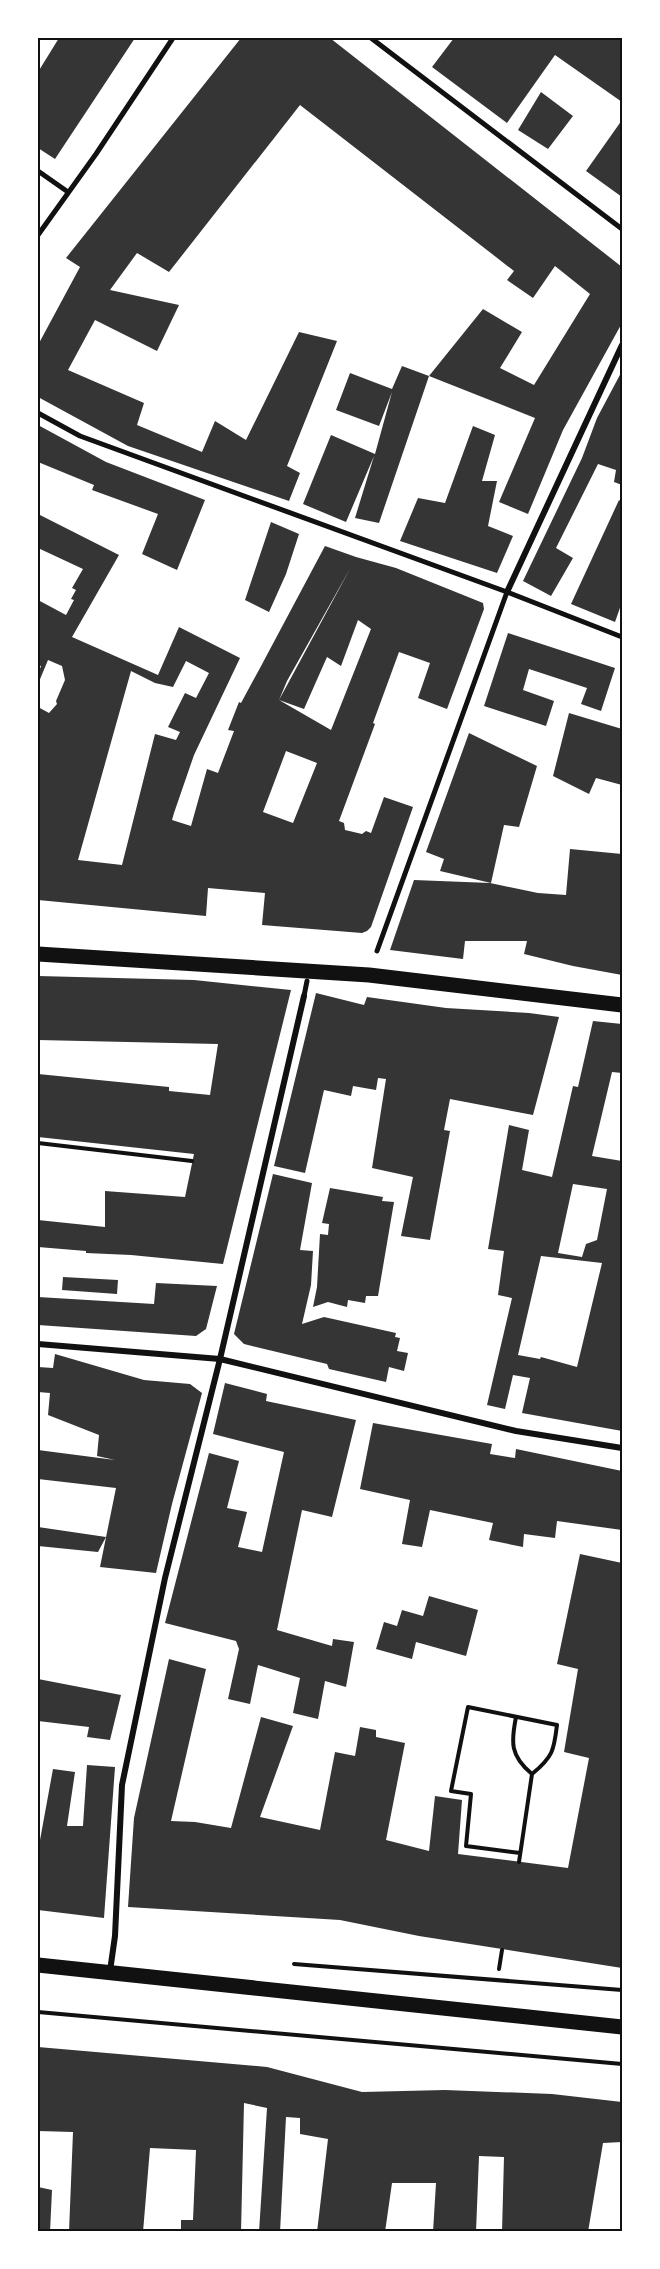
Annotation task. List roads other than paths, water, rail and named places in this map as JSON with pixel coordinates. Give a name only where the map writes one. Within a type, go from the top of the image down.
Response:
[{"type":"main road","points":[[38,954],[369,975],[622,1005]]},
{"type":"main road","points":[[38,1965],[622,2027]]},
{"type":"street","points":[[38,235],[96,154],[173,38]]},
{"type":"street","points":[[371,38],[622,229]]},
{"type":"street","points":[[38,171],[68,192]]},
{"type":"street","points":[[377,951],[507,592],[622,345]]},
{"type":"street","points":[[38,413],[80,436],[507,592],[622,637]]},
{"type":"street","points":[[110,1972],[115,1936],[122,1785],[165,1578],[220,1359],[307,981]]},
{"type":"street","points":[[38,1344],[220,1359],[516,1431],[622,1448]]}]
